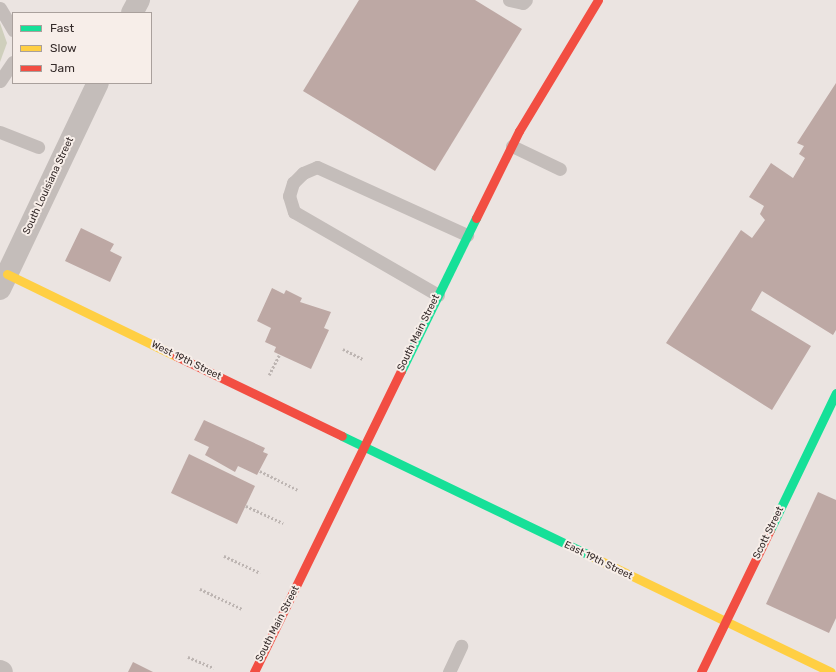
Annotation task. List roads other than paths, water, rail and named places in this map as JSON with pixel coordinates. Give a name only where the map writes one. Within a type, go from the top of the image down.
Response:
[{"type":"street","points":[[133,12],[139,0]]},
{"type":"street","name":"South Main Street","points":[[254,672],[365,449],[467,235],[537,97],[598,0]]},
{"type":"street","name":"South Louisiana Street","points":[[4,281],[98,84]]},
{"type":"street","name":"West 19th Street","points":[[4,281],[365,449]]},
{"type":"street","name":"Scott Street","points":[[702,672],[836,393]]},
{"type":"street","name":"East 19th Street","points":[[365,449],[725,623],[831,672]]},
{"type":"lane","points":[[509,0],[523,3],[526,0]]},
{"type":"lane","points":[[0,8],[12,28]]},
{"type":"lane","points":[[0,81],[12,63]]},
{"type":"lane","points":[[0,132],[38,147]]},
{"type":"lane","points":[[512,146],[560,169]]},
{"type":"lane","points":[[438,295],[294,212],[289,196],[293,183],[303,173],[317,168],[467,235]]},
{"type":"lane","points":[[449,672],[461,646]]}]
